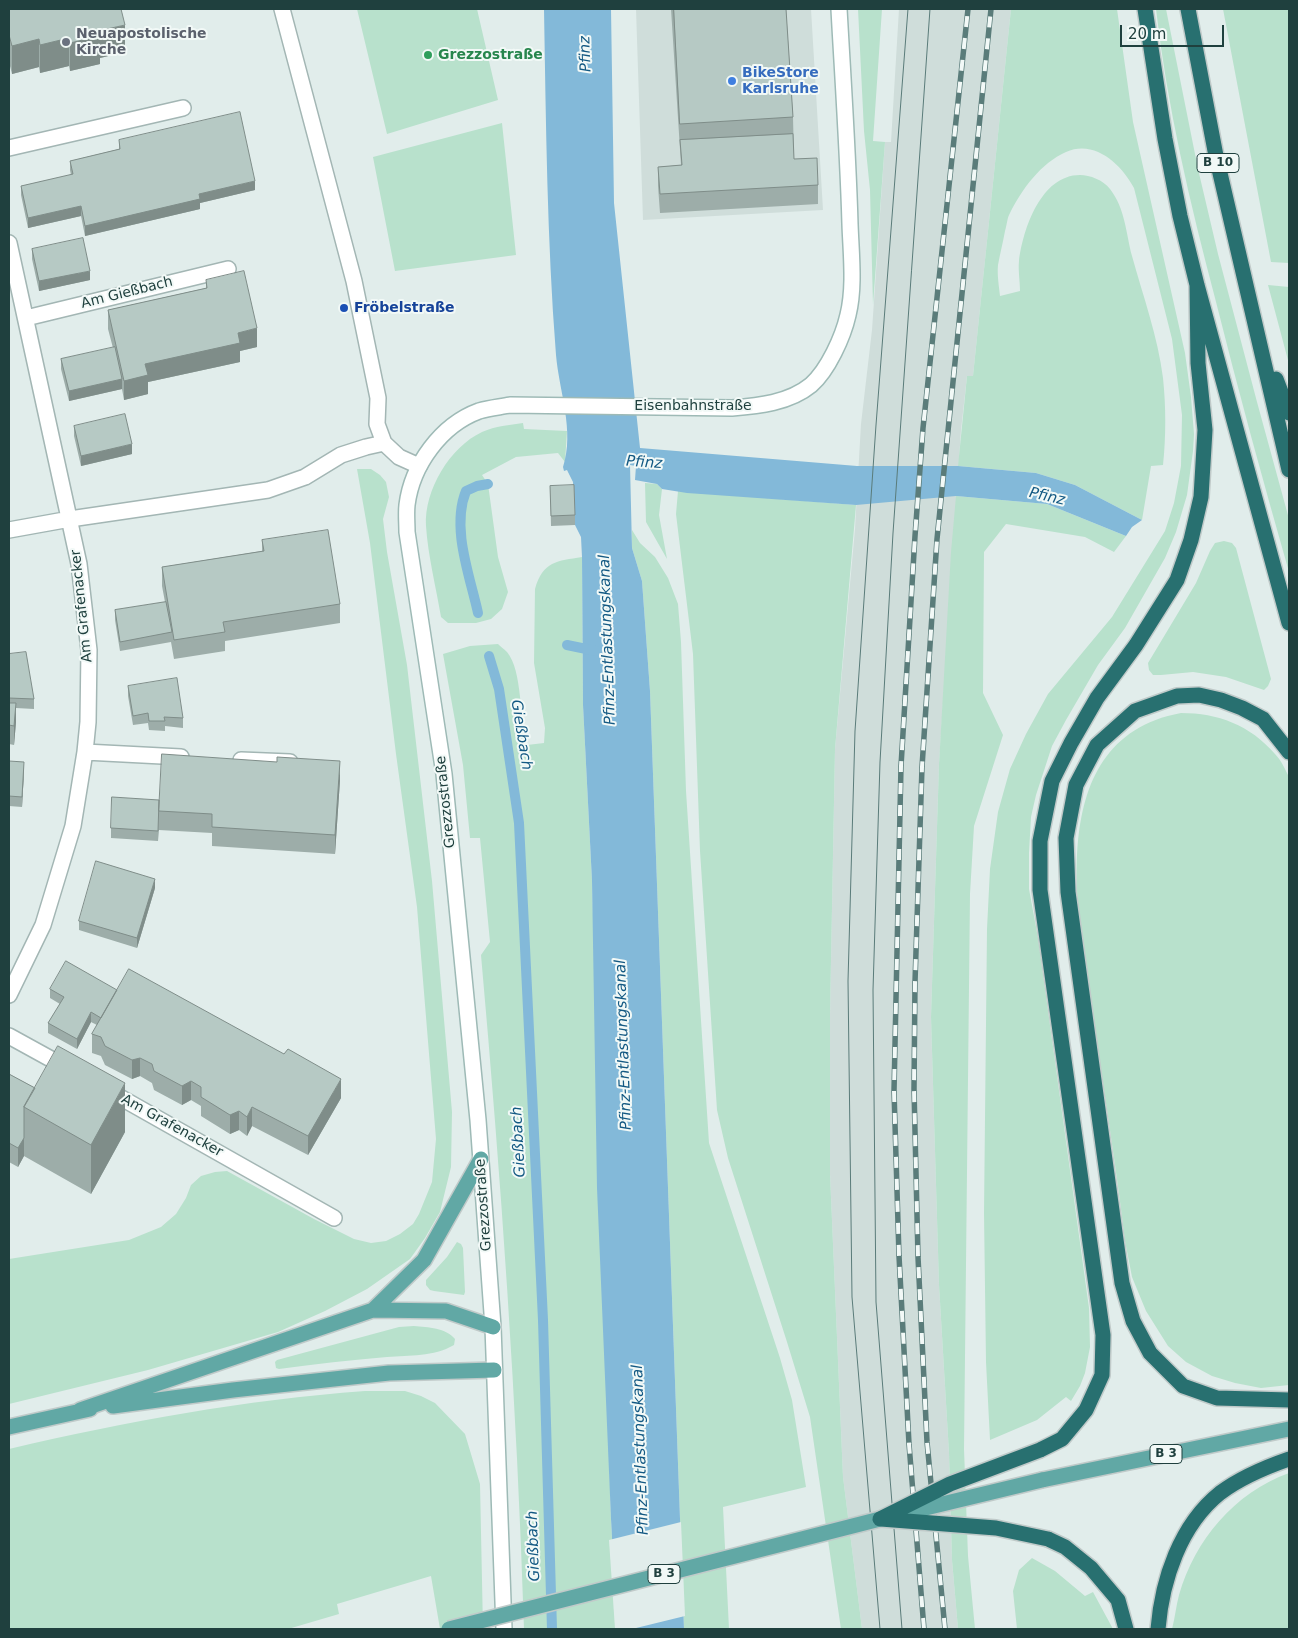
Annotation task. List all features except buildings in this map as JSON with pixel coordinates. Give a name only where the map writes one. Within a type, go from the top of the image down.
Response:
[{"type":"highway","points":[[1145,9],[1180,216],[1197,286],[1289,623]]},
{"type":"highway","name":"B 10","points":[[1188,9],[1216,156],[1289,470]]},
{"type":"highway","points":[[880,1519],[950,1484],[1040,1450],[1062,1439],[1086,1410],[1102,1375],[1104,1335],[1040,890],[1040,841],[1052,781],[1071,743],[1097,698],[1136,645],[1176,580],[1191,540],[1201,497],[1205,430],[1198,363],[1197,286]]},
{"type":"highway","points":[[1253,317],[1289,413]]},
{"type":"highway","points":[[1289,752],[1263,719],[1221,700],[1199,695],[1177,696],[1135,710],[1097,745],[1076,785],[1066,838],[1069,902],[1122,1284],[1133,1321],[1150,1353],[1183,1386],[1217,1398],[1289,1400]]},
{"type":"highway","points":[[1158,1629],[1160,1607],[1170,1569],[1183,1540],[1202,1511],[1221,1493],[1242,1480],[1289,1459]]},
{"type":"highway","points":[[880,1519],[996,1528],[1048,1539],[1065,1548],[1091,1568],[1118,1600],[1126,1629]]},
{"type":"main road","points":[[373,1310],[424,1260],[481,1159]]},
{"type":"main road","points":[[9,1427],[80,1410],[373,1310],[446,1311],[493,1327]]},
{"type":"main road","points":[[80,1410],[233,1390],[389,1373],[494,1370]]},
{"type":"main road","name":"B 3","points":[[449,1629],[880,1519],[1042,1480],[1289,1429]]},
{"type":"street","points":[[282,9],[350,264],[378,398],[377,424],[384,443],[399,457],[419,466]]},
{"type":"street","name":"Eisenbahnstraße","points":[[419,466],[434,444],[451,426],[479,411],[510,405],[546,404],[732,408],[763,405],[790,396],[811,384],[832,357],[848,316],[851,290],[850,214],[839,9]]},
{"type":"street","points":[[9,148],[183,108]]},
{"type":"street","points":[[9,243],[70,519]]},
{"type":"street","name":"Am Gießbach","points":[[26,318],[228,269]]},
{"type":"street","points":[[9,530],[70,519],[268,490],[305,477],[341,455],[384,443]]},
{"type":"street","name":"Grezzostraße","points":[[419,466],[407,506],[407,532],[444,774],[481,1159],[493,1327],[504,1629]]},
{"type":"street","name":"Am Grafenacker","points":[[9,995],[43,925],[73,826],[85,752],[88,722],[89,650],[80,564],[70,519]]},
{"type":"street","points":[[85,752],[192,758]]},
{"type":"street","points":[[231,759],[290,762]]},
{"type":"street","points":[[9,1036],[78,1074]]},
{"type":"street","name":"Am Grafenacker","points":[[95,1084],[334,1218]]},
{"type":"shaded area","points":[[636,9],[811,9],[823,210],[643,220]]},
{"type":"shaded area","points":[[899,9],[1011,9],[973,376],[967,376],[961,430],[939,764],[931,1017],[939,1285],[949,1453],[952,1560],[958,1629],[862,1629],[843,1477],[830,1174],[830,1014],[835,749],[855,529],[861,424],[872,330],[885,142],[891,142]]},
{"type":"green space","name":"Grezzostraße","points":[[357,9],[477,9],[498,100],[387,134]]},
{"type":"green space","points":[[858,9],[882,9],[873,141],[885,142],[873,305],[870,190],[864,131]]},
{"type":"green space","points":[[1011,9],[1117,9],[1133,122],[1185,353],[1194,434],[1187,495],[1176,532],[1165,558],[1125,628],[1098,665],[1052,746],[1031,817],[1029,889],[1038,938],[1089,1308],[1090,1347],[1085,1373],[1071,1401],[1066,1397],[1037,1420],[990,1440],[986,1362],[984,1213],[987,929],[990,869],[998,812],[1010,769],[1026,734],[1048,694],[1112,617],[1165,531],[1174,503],[1181,466],[1182,415],[1172,339],[1134,188],[1115,163],[1106,156],[1087,149],[1077,149],[1057,157],[1040,170],[1026,186],[1010,213],[998,265],[1000,296],[1020,291],[1019,264],[1021,248],[1036,206],[1045,194],[1066,177],[1088,176],[1104,183],[1115,196],[1122,212],[1161,363],[1165,411],[1163,465],[1151,466],[1142,520],[1075,485],[1036,473],[958,466],[967,376],[973,376]]},
{"type":"green space","points":[[1156,9],[1166,9],[1198,169],[1218,254],[1289,519],[1289,572],[1260,470],[1188,190],[1166,82]]},
{"type":"green space","points":[[1223,9],[1289,9],[1289,263],[1271,262]]},
{"type":"green space","points":[[502,123],[516,255],[395,271],[373,157]]},
{"type":"green space","points":[[1268,285],[1289,287],[1289,364]]},
{"type":"green space","points":[[523,423],[524,429],[567,431],[565,462],[558,453],[516,457],[482,475],[488,484],[498,557],[508,592],[502,609],[491,619],[476,623],[448,623],[441,617],[427,537],[427,512],[434,484],[450,459],[470,439],[492,428]]},
{"type":"green space","points":[[357,469],[371,469],[380,475],[386,482],[389,497],[383,519],[407,665],[432,881],[452,1112],[451,1167],[440,1212],[410,1259],[367,1289],[325,1311],[278,1332],[148,1370],[9,1404],[9,1259],[129,1240],[161,1227],[176,1214],[186,1198],[191,1185],[201,1176],[227,1171],[354,1239],[371,1243],[386,1241],[400,1234],[413,1224],[432,1182],[436,1139],[417,907],[370,543]]},
{"type":"green space","points":[[645,483],[657,484],[662,489],[659,515],[667,559],[646,522]]},
{"type":"green space","points":[[678,491],[856,505],[835,749],[830,1014],[830,1174],[843,1477],[862,1629],[841,1629],[810,1417],[728,1158],[717,1110],[700,851],[693,654],[676,514]]},
{"type":"green space","points":[[956,496],[1047,504],[1126,536],[1114,552],[1085,537],[1006,524],[984,552],[983,693],[1003,735],[974,826],[970,894],[964,1449],[968,1556],[975,1629],[958,1629],[952,1560],[949,1453],[939,1285],[931,1017],[939,764]]},
{"type":"green space","points":[[632,530],[640,543],[655,557],[668,578],[678,604],[686,791],[709,1143],[792,1400],[806,1487],[723,1507],[729,1629],[684,1629],[650,691],[642,581],[632,548]]},
{"type":"green space","points":[[1224,541],[1232,543],[1236,548],[1271,679],[1264,690],[1226,677],[1193,672],[1153,675],[1149,670],[1148,663],[1196,583],[1210,551],[1215,543]]},
{"type":"green space","points":[[582,557],[583,705],[592,881],[611,1519],[617,1629],[524,1629],[517,1460],[507,1292],[481,955],[490,942],[480,838],[470,838],[463,765],[443,654],[470,646],[498,644],[505,650],[512,660],[516,671],[527,745],[544,743],[545,728],[534,663],[535,589],[542,573],[552,564]]},
{"type":"green space","points":[[1181,713],[1208,715],[1244,728],[1255,735],[1275,754],[1289,777],[1289,1385],[1261,1388],[1235,1383],[1212,1376],[1186,1362],[1168,1346],[1146,1311],[1132,1277],[1125,1241],[1082,946],[1078,896],[1078,846],[1086,800],[1104,761],[1135,730]]},
{"type":"green space","points":[[457,1242],[463,1248],[464,1295],[430,1290],[426,1285],[426,1280],[447,1257]]},
{"type":"green space","points":[[414,1326],[447,1332],[455,1339],[454,1345],[438,1352],[421,1355],[276,1368],[275,1362],[277,1360],[399,1327]]},
{"type":"green space","points":[[365,1391],[405,1391],[421,1396],[435,1403],[465,1434],[480,1484],[483,1629],[440,1629],[431,1576],[337,1604],[339,1614],[288,1629],[9,1629],[9,1449],[98,1429],[186,1413],[275,1400]]},
{"type":"green space","points":[[1289,1473],[1289,1629],[1172,1629],[1179,1595],[1186,1575],[1206,1538],[1234,1506],[1269,1482]]},
{"type":"green space","points":[[1032,1558],[1055,1571],[1085,1596],[1093,1592],[1113,1629],[1017,1629],[1013,1591],[1019,1570]]},
{"type":"water","points":[[544,9],[611,9],[614,203],[640,448],[857,466],[958,466],[1036,473],[1075,485],[1142,520],[1132,527],[1126,536],[1047,504],[956,496],[856,505],[687,493],[662,489],[657,484],[635,480],[636,466],[630,465],[632,548],[642,581],[650,691],[684,1629],[617,1629],[597,1188],[592,881],[583,705],[582,557],[581,537],[575,525],[573,482],[567,470],[564,471],[563,467],[566,453],[567,425],[556,355],[553,312],[547,182]]},
{"type":"pier","points":[[681,1522],[685,1616],[632,1629],[615,1629],[609,1540]]},
{"type":"waterway","name":"Gießbach","points":[[478,613],[463,552],[460,520],[466,491],[488,484]]},
{"type":"waterway","name":"Pfinz-Entlastungskanal","points":[[567,645],[596,651]]},
{"type":"waterway","name":"Gießbach","points":[[489,656],[499,689],[519,823],[543,1320],[552,1629]]},
{"type":"tram line","points":[[880,1629],[852,1297],[848,981],[855,731],[908,9]]},
{"type":"tram line","points":[[902,1629],[876,1302],[873,990],[880,762],[893,533],[930,9]]},
{"type":"railway","points":[[924,1629],[909,1444],[899,1256],[894,1091],[901,766],[923,428],[968,9]]},
{"type":"railway","points":[[945,1629],[927,1442],[918,1257],[914,1089],[915,982],[922,767],[937,539],[991,9]]},
{"type":"place","name":"Neuapostolische Kirche","points":[[66,42]]},
{"type":"place","name":"Grezzostraße","points":[[428,55]]},
{"type":"place","name":"BikeStore Karlsruhe","points":[[732,81]]},
{"type":"place","name":"Fröbelstraße","points":[[344,308]]},
{"type":"water label","name":"Pfinz","points":[[586,54]]},
{"type":"water label","name":"Pfinz","points":[[644,463]]},
{"type":"water label","name":"Pfinz","points":[[1047,497]]}]
